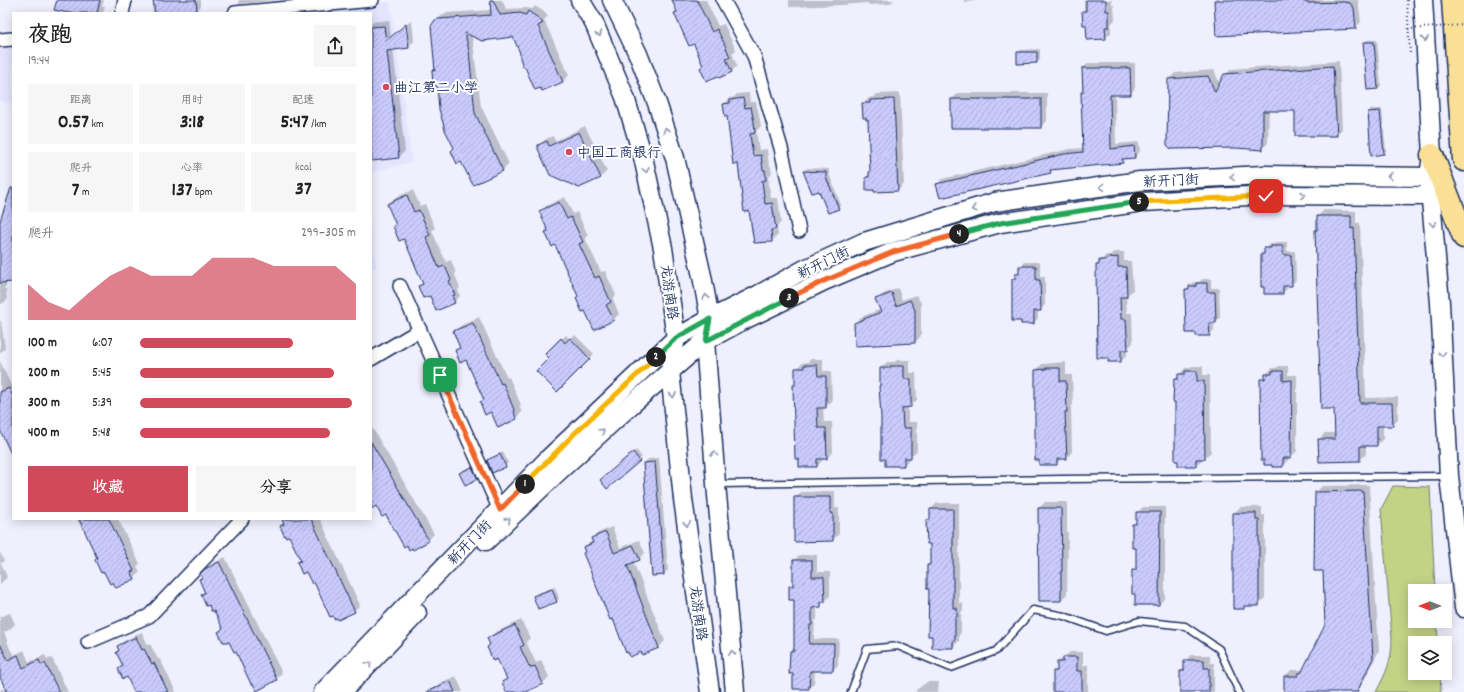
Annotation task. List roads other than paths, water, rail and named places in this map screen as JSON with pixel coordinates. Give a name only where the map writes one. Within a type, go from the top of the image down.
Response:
[{"type":"highway","points":[[1453,0],[1464,160]]},
{"type":"highway","points":[[1432,155],[1464,237]]},
{"type":"street","points":[[122,12],[125,0]]},
{"type":"street","points":[[246,12],[372,0]]},
{"type":"street","name":"龙游南路","points":[[580,0],[594,23],[625,96],[643,157],[663,248],[676,338],[670,371],[683,499],[710,692]]},
{"type":"street","name":"龙游南路","points":[[612,0],[638,54],[657,103],[673,152],[689,215],[710,319],[706,341],[716,484],[735,692]]},
{"type":"street","points":[[723,0],[754,56],[781,148],[799,230]]},
{"type":"street","points":[[1423,0],[1432,155],[1429,177],[1430,196],[1440,303],[1449,476],[1464,608]]},
{"type":"street","points":[[0,40],[12,39]]},
{"type":"street","name":"新开门街","points":[[323,692],[576,432],[676,338],[805,270],[864,242],[995,202],[1140,182],[1266,175],[1429,177]]},
{"type":"street","name":"新开门街","points":[[342,692],[484,543],[564,466],[670,371],[706,341],[740,322],[824,281],[893,252],[1000,223],[1142,202],[1266,196],[1430,196]]},
{"type":"street","points":[[400,286],[500,510]]},
{"type":"street","points":[[372,358],[420,330]]},
{"type":"street","points":[[88,642],[149,616],[241,520]]},
{"type":"lane","points":[[716,484],[1449,476]]},
{"type":"lane","points":[[851,692],[867,649],[898,646],[951,668],[996,651],[1033,610],[1064,616],[1106,631],[1140,621],[1185,626],[1219,649],[1238,692]]},
{"type":"place","name":"曲江第二小学","points":[[386,87]]},
{"type":"place","name":"中国工商银行","points":[[569,152]]}]
